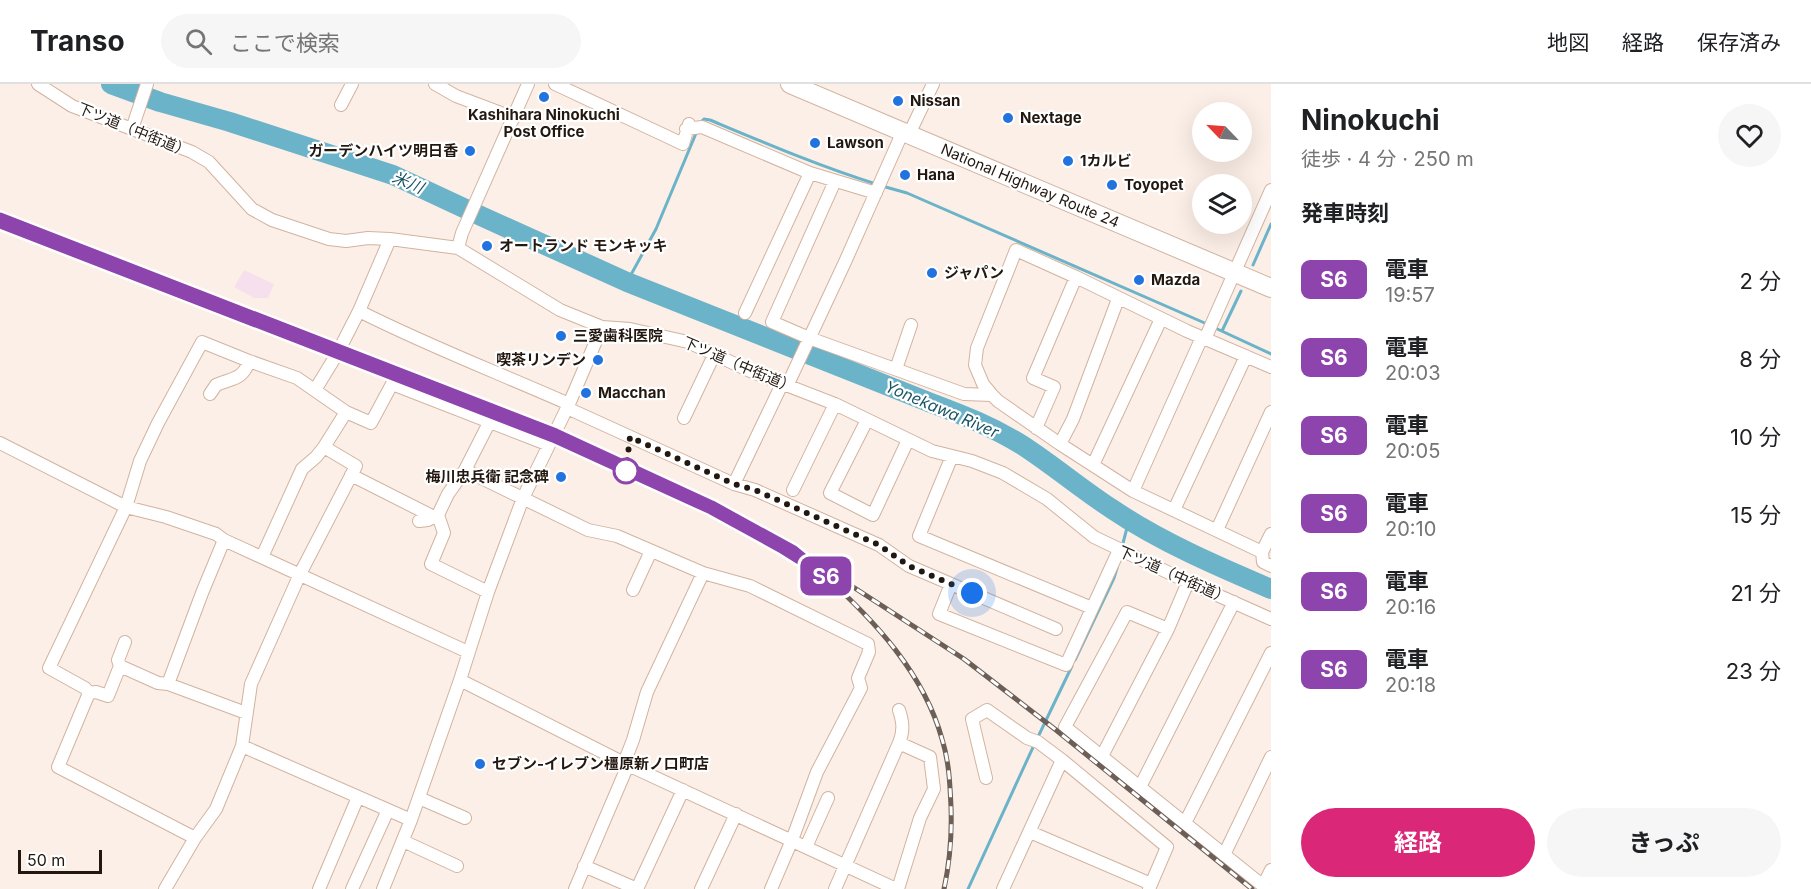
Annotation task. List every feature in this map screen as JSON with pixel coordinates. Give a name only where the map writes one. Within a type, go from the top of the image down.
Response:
[{"type":"highway","name":"National Highway Route 24","points":[[790,84],[1271,288]]},
{"type":"street","name":"下ツ道（中街道）","points":[[38,84],[72,106],[133,126],[192,152],[209,162],[252,209],[272,220],[329,239],[346,241],[368,238],[390,239],[458,248],[560,310],[602,327],[659,334],[688,342],[750,371],[835,404],[932,451],[972,461],[1003,473],[1047,499],[1094,537],[1271,619]]},
{"type":"street","points":[[133,126],[147,84]]},
{"type":"street","points":[[341,105],[352,84]]},
{"type":"street","points":[[435,84],[456,96],[514,118]]},
{"type":"street","points":[[458,248],[462,233],[528,84]]},
{"type":"street","points":[[555,84],[683,144],[688,127],[702,127],[835,181],[879,187]]},
{"type":"street","points":[[734,484],[798,362],[900,138],[911,129],[933,84]]},
{"type":"street","points":[[745,312],[810,172]]},
{"type":"street","points":[[835,181],[772,322],[808,340],[964,394],[992,395]]},
{"type":"street","points":[[1133,491],[1235,273],[1271,190]]},
{"type":"street","points":[[315,390],[359,311],[390,239]]},
{"type":"street","points":[[1262,552],[1133,491],[1059,444],[998,402],[983,384],[975,365],[977,348],[1016,250],[1161,319],[1271,367]]},
{"type":"street","points":[[1036,428],[1054,387],[1033,378],[1076,277]]},
{"type":"street","points":[[1059,444],[1073,419],[1118,298]]},
{"type":"street","points":[[359,311],[734,484],[755,490],[879,545],[909,566],[1056,629]]},
{"type":"street","points":[[1093,465],[1161,319]]},
{"type":"street","points":[[896,369],[910,325]]},
{"type":"street","points":[[382,889],[419,798],[488,592],[523,498],[568,406],[602,327]]},
{"type":"street","points":[[89,693],[85,688],[49,668],[126,507],[140,461],[202,342],[297,378],[346,412],[371,423],[392,384],[549,445]]},
{"type":"street","points":[[684,418],[715,353]]},
{"type":"street","points":[[1174,510],[1246,356]]},
{"type":"street","points":[[210,394],[216,385],[239,377],[246,370],[249,361]]},
{"type":"street","points":[[793,490],[835,404]]},
{"type":"street","points":[[262,557],[302,469],[324,447],[346,412]]},
{"type":"street","points":[[1217,530],[1271,412]]},
{"type":"street","points":[[867,420],[830,493],[873,514],[908,440]]},
{"type":"street","points":[[419,521],[436,516],[465,470],[490,421]]},
{"type":"street","points":[[0,442],[126,507],[166,517],[216,534],[224,540],[468,652]]},
{"type":"street","points":[[165,889],[195,838],[216,809],[242,746],[251,684],[300,574],[356,466],[324,447]]},
{"type":"street","points":[[952,456],[919,536],[1092,608]]},
{"type":"street","points":[[465,470],[588,530],[617,536],[703,573],[750,586],[868,644],[869,652],[858,678],[861,688],[817,772],[771,889]]},
{"type":"street","points":[[351,475],[436,516],[444,532],[431,564],[488,592]]},
{"type":"street","points":[[1271,534],[1262,552],[1263,562],[1271,566]]},
{"type":"street","points":[[168,684],[224,540]]},
{"type":"street","points":[[951,584],[939,614],[1066,665],[1119,550]]},
{"type":"street","points":[[633,590],[651,551]]},
{"type":"street","points":[[575,889],[626,764],[647,692],[703,573]]},
{"type":"street","points":[[1102,756],[1168,629],[1188,582]]},
{"type":"street","points":[[1140,787],[1234,602]]},
{"type":"street","points":[[1168,629],[1127,612],[1065,727],[1265,888],[1271,870]]},
{"type":"street","points":[[89,693],[96,692],[108,696],[120,666],[118,660],[125,642]]},
{"type":"street","points":[[1185,823],[1271,653]]},
{"type":"street","points":[[120,666],[246,713]]},
{"type":"street","points":[[460,680],[626,764],[897,889],[920,818],[934,789],[930,757],[899,743]]},
{"type":"street","points":[[89,693],[58,767],[195,838]]},
{"type":"street","points":[[835,889],[903,734],[903,721],[899,710]]},
{"type":"street","points":[[986,778],[972,718],[987,710],[1062,760],[1167,847],[1150,887],[1030,832]]},
{"type":"street","points":[[242,746],[411,820]]},
{"type":"street","points":[[1224,855],[1271,757]]},
{"type":"street","points":[[1004,889],[1062,760]]},
{"type":"street","points":[[585,866],[637,889],[683,790]]},
{"type":"street","points":[[318,889],[358,797]]},
{"type":"street","points":[[419,798],[465,818]]},
{"type":"street","points":[[806,847],[828,798]]},
{"type":"street","points":[[352,889],[388,810]]},
{"type":"street","points":[[701,889],[736,814]]},
{"type":"street","points":[[403,841],[457,866]]},
{"type":"shaded area","points":[[244,270],[274,284],[268,298],[254,298],[234,287]]},
{"type":"waterway","name":"Yonekawa River","points":[[111,84],[160,102],[230,122],[393,175],[627,282],[978,422],[1022,445],[1101,501],[1150,532],[1271,589]]},
{"type":"waterway","points":[[701,122],[704,119],[710,120],[813,162],[876,184]]},
{"type":"waterway","points":[[627,282],[656,229],[697,131]]},
{"type":"waterway","points":[[882,186],[907,193],[1207,324]]},
{"type":"waterway","points":[[1253,265],[1271,224]]},
{"type":"waterway","points":[[1222,331],[1241,291]]},
{"type":"waterway","points":[[1213,327],[1271,354]]},
{"type":"waterway","points":[[1122,547],[1129,520]]},
{"type":"waterway","points":[[1075,660],[1117,568]]},
{"type":"waterway","points":[[1037,739],[1072,666]]},
{"type":"waterway","points":[[968,889],[1034,745]]},
{"type":"railway","points":[[0,217],[556,433],[712,505],[794,550],[964,659],[1056,730],[1252,889]]},
{"type":"railway","points":[[826,577],[896,650],[923,692],[934,715],[946,756],[950,790],[951,838],[944,889]]},
{"type":"train","name":"S6","points":[[0,217],[556,433],[712,505],[794,550],[828,578],[780,548],[711,510],[553,438],[0,224]]},
{"type":"place","name":"Kashihara Ninokuchi Post Office","points":[[544,97]]},
{"type":"place","name":"Nissan","points":[[898,101]]},
{"type":"place","name":"Nextage","points":[[1008,118]]},
{"type":"place","name":"Lawson","points":[[815,143]]},
{"type":"place","name":"ガーデンハイツ明日香","points":[[470,151]]},
{"type":"place","name":"1カルビ","points":[[1068,161]]},
{"type":"place","name":"Hana","points":[[905,175]]},
{"type":"place","name":"Toyopet","points":[[1112,185]]},
{"type":"place","name":"オートランド モンキッキ","points":[[487,246]]},
{"type":"place","name":"ジャパン","points":[[932,273]]},
{"type":"place","name":"Mazda","points":[[1139,280]]},
{"type":"place","name":"三愛歯科医院","points":[[561,336]]},
{"type":"place","name":"喫茶リンデン","points":[[598,360]]},
{"type":"place","name":"Macchan","points":[[586,393]]},
{"type":"place","name":"梅川忠兵衛 記念碑","points":[[561,477]]},
{"type":"place","name":"セブン-イレブン橿原新ノ口町店","points":[[480,764]]},
{"type":"route","points":[[626,471],[630,437],[879,545],[909,566],[972,593]]},
{"type":"water label","name":"米川","points":[[408,182]]}]
